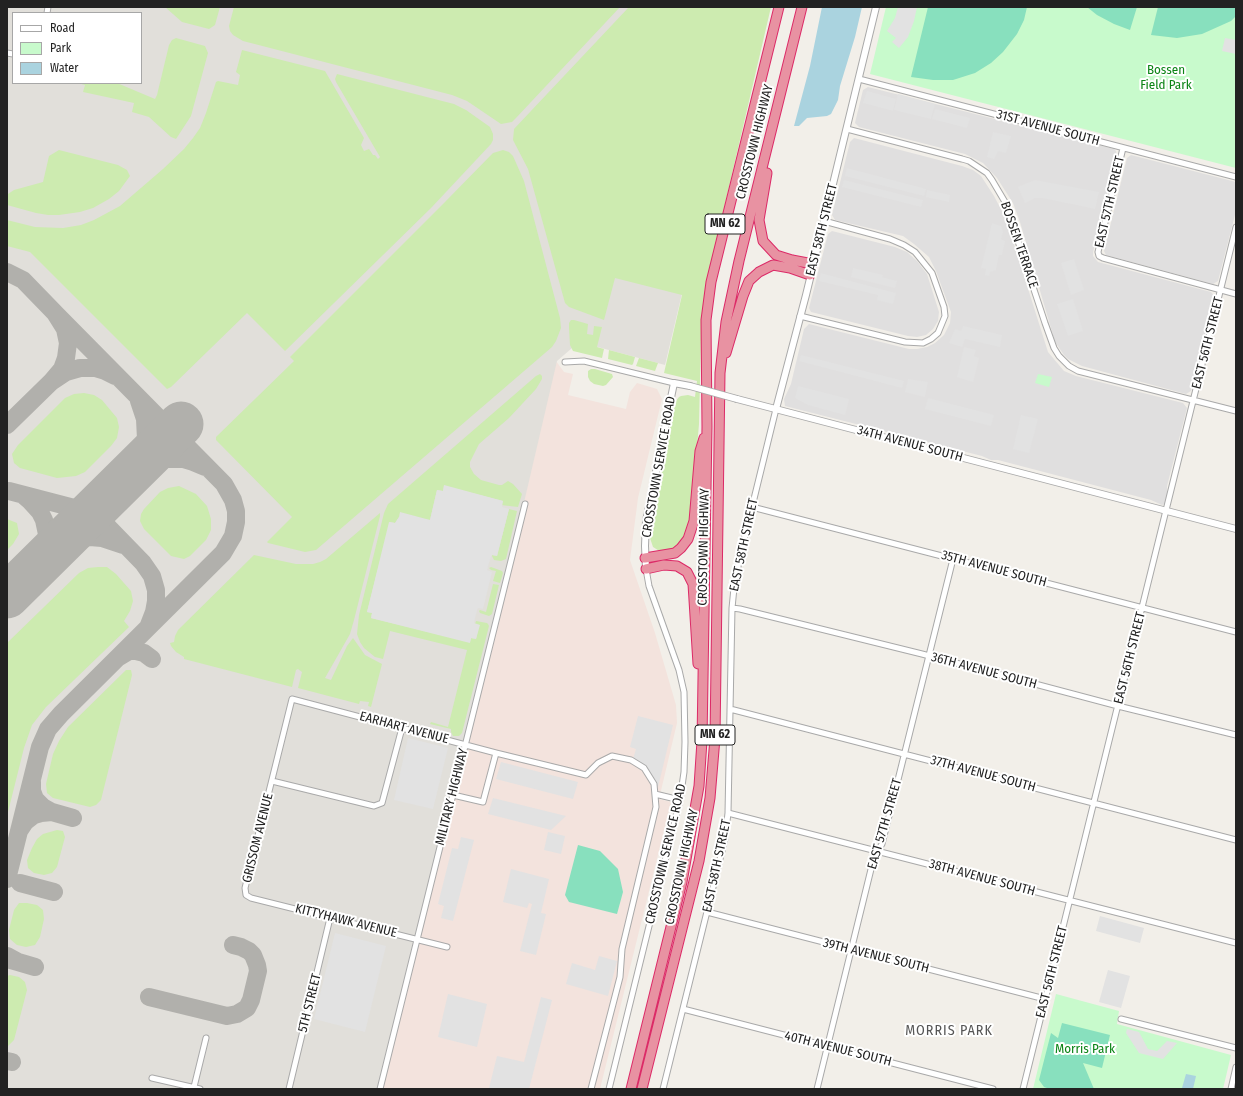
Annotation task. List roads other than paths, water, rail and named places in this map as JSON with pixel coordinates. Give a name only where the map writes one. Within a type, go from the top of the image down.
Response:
[{"type":"highway","name":"CROSSTOWN HIGHWAY","points":[[631,1089],[682,882],[699,786],[702,741],[707,427],[706,320],[711,282],[779,7]]},
{"type":"highway","name":"CROSSTOWN HIGHWAY","points":[[642,1089],[699,861],[710,798],[714,738],[720,373],[726,322],[739,261],[802,7]]},
{"type":"highway","points":[[778,106],[759,220],[763,241],[776,255],[813,264]]},
{"type":"highway","points":[[720,373],[743,296],[750,280],[759,272],[773,265],[790,268],[810,275]]},
{"type":"highway","points":[[645,558],[675,553],[688,539],[694,521],[700,451],[707,427]]},
{"type":"highway","points":[[646,569],[664,565],[676,566],[687,572],[693,584],[702,741]]},
{"type":"street","name":"EAST 58TH STREET","points":[[663,1089],[720,862],[728,813],[732,608],[740,556],[824,222],[876,7]]},
{"type":"street","name":"31ST AVENUE SOUTH","points":[[859,79],[1236,178]]},
{"type":"street","name":"BOSSEN TERRACE","points":[[847,129],[962,158],[987,173],[1005,202],[1054,348],[1059,356],[1069,366],[1078,371],[1194,400]]},
{"type":"street","name":"EAST 57TH STREET","points":[[1123,148],[1098,252],[1099,256],[1221,290]]},
{"type":"street","points":[[800,316],[905,342],[923,343],[938,333],[945,316],[944,307],[932,273],[915,252],[890,239],[824,222]]},
{"type":"street","name":"EAST 56TH STREET","points":[[1023,1089],[1236,227]]},
{"type":"street","points":[[1221,290],[1236,294]]},
{"type":"street","name":"34TH AVENUE SOUTH","points":[[566,362],[584,361],[674,382],[776,410],[1236,529]]},
{"type":"street","name":"CROSSTOWN SERVICE ROAD","points":[[609,1089],[680,800],[684,772],[684,692],[679,670],[649,586],[645,558],[646,521],[674,382]]},
{"type":"street","points":[[1194,400],[1236,411]]},
{"type":"street","name":"MILITARY HIGHWAY","points":[[380,1089],[525,504]]},
{"type":"street","name":"35TH AVENUE SOUTH","points":[[752,508],[1236,632]]},
{"type":"street","name":"EAST 57TH STREET","points":[[817,1089],[874,857],[882,844],[953,559]]},
{"type":"street","name":"36TH AVENUE SOUTH","points":[[732,608],[740,608],[1236,735]]},
{"type":"street","name":"EARHART AVENUE","points":[[272,781],[292,699],[496,753],[586,774],[598,763],[612,756],[631,760],[644,768],[654,784],[655,794]]},
{"type":"street","name":"37TH AVENUE SOUTH","points":[[730,709],[1236,840]]},
{"type":"street","name":"GRISSOM AVENUE","points":[[246,895],[245,888],[272,781],[374,806],[382,803],[402,728]]},
{"type":"street","points":[[452,795],[483,802],[496,753]]},
{"type":"street","points":[[591,1089],[620,977],[622,949],[656,807],[655,794],[680,800]]},
{"type":"street","name":"38TH AVENUE SOUTH","points":[[728,813],[1236,943]]},
{"type":"street","name":"KITTYHAWK AVENUE","points":[[246,895],[251,898],[446,947]]},
{"type":"street","name":"39TH AVENUE SOUTH","points":[[707,912],[1045,999]]},
{"type":"street","name":"5TH STREET","points":[[289,1089],[330,918]]},
{"type":"street","name":"40TH AVENUE SOUTH","points":[[683,1009],[993,1089]]},
{"type":"street","points":[[1121,1018],[1236,1048]]},
{"type":"street","points":[[194,1087],[206,1038]]},
{"type":"street","points":[[1230,1089],[1236,1067]]},
{"type":"street","points":[[152,1078],[180,1087],[194,1087],[200,1089]]},
{"type":"water","points":[[822,7],[862,7],[855,37],[840,86],[838,100],[831,114],[827,116],[807,118],[799,126],[794,126],[810,66]]},
{"type":"water","points":[[1186,1074],[1196,1076],[1193,1089],[1182,1088]]},
{"type":"district","name":"MORRIS PARK","points":[[949,1031]]},
{"type":"park label","name":"Bossen Field Park","points":[[1166,78]]},
{"type":"park label","name":"Morris Park","points":[[1085,1049]]}]
